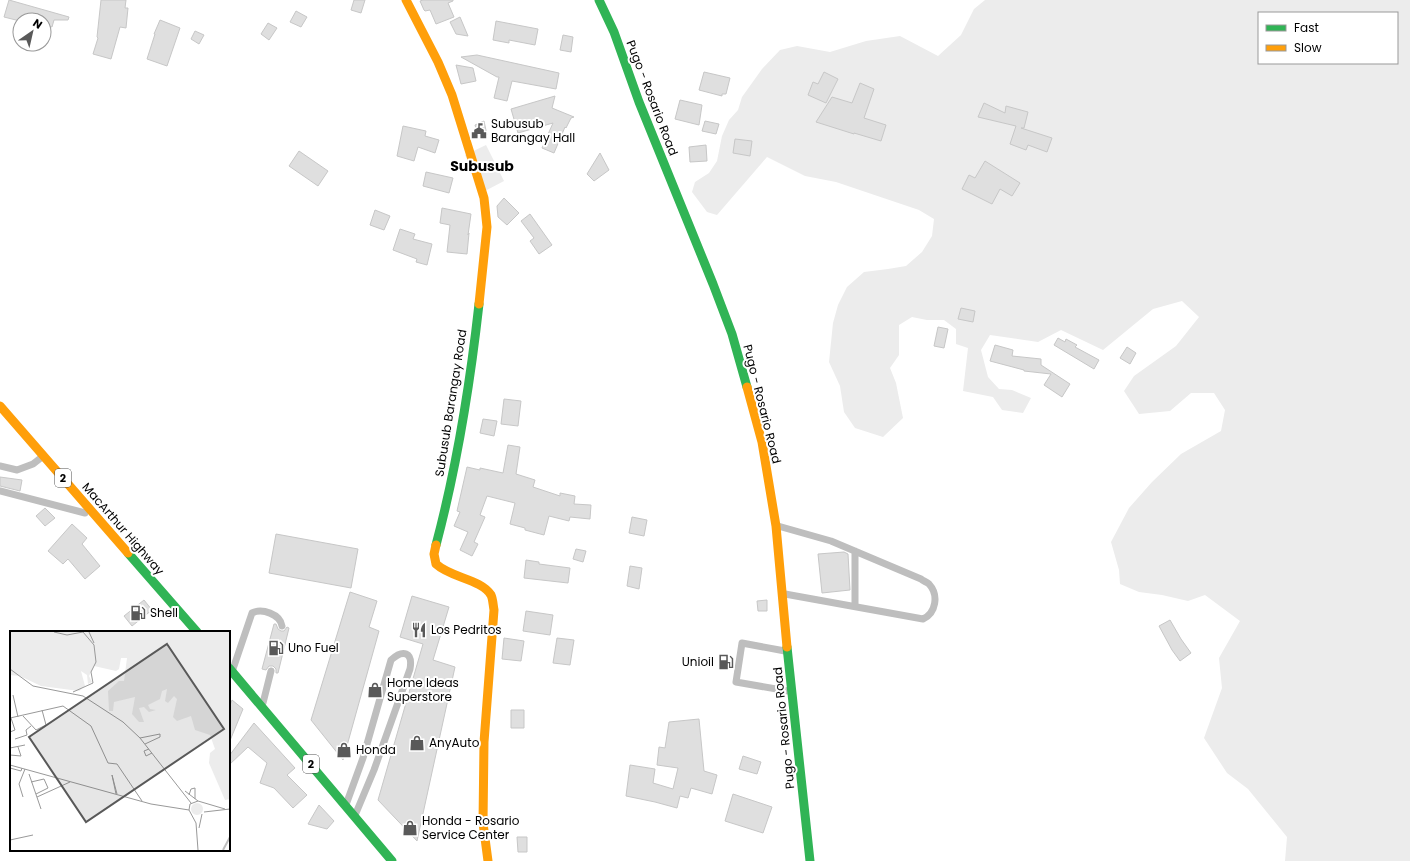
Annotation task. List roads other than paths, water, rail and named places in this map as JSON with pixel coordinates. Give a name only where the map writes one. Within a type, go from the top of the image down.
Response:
[{"type":"main road","name":"Subusub Barangay Road","points":[[406,0],[438,63],[456,107],[484,198],[486,213],[487,227],[459,448],[434,552],[434,561],[436,565],[446,571],[484,587],[493,600],[494,610],[484,742],[484,823],[488,861]]},
{"type":"main road","name":"Pugo - Rosario Road","points":[[599,0],[614,32],[639,102],[732,334],[762,442],[776,526],[787,651],[810,861]]},
{"type":"main road","name":"MacArthur Highway","points":[[0,406],[197,631]]},
{"type":"main road","name":"2","points":[[231,670],[392,861]]},
{"type":"lane","points":[[0,466],[17,470],[33,464],[44,456]]},
{"type":"lane","points":[[0,491],[96,516]]},
{"type":"lane","points":[[776,526],[831,541],[921,579],[929,584],[936,600],[929,616],[922,618],[783,593]]},
{"type":"lane","points":[[855,551],[855,606]]},
{"type":"lane","points":[[231,670],[252,613],[258,611],[270,614],[279,618],[282,626]]},
{"type":"lane","points":[[787,651],[742,643],[736,682],[792,692]]},
{"type":"lane","points":[[346,806],[363,758],[391,660],[396,655],[401,653],[406,654],[410,656],[412,661],[410,669],[374,770],[355,816]]},
{"type":"lane","points":[[262,707],[271,671]]},
{"type":"place","name":"Subusub Barangay Hall","points":[[479,131]]},
{"type":"place","name":"Shell","points":[[138,613]]},
{"type":"place","name":"Los Pedritos","points":[[419,630]]},
{"type":"place","name":"Uno Fuel","points":[[276,648]]},
{"type":"place","name":"Unioil","points":[[726,662]]},
{"type":"place","name":"Home Ideas Superstore","points":[[375,690]]},
{"type":"place","name":"AnyAuto","points":[[417,743]]},
{"type":"place","name":"Honda","points":[[344,750]]},
{"type":"place","name":"Honda - Rosario Service Center","points":[[410,828]]},
{"type":"district","name":"Subusub","points":[[482,166]]}]
